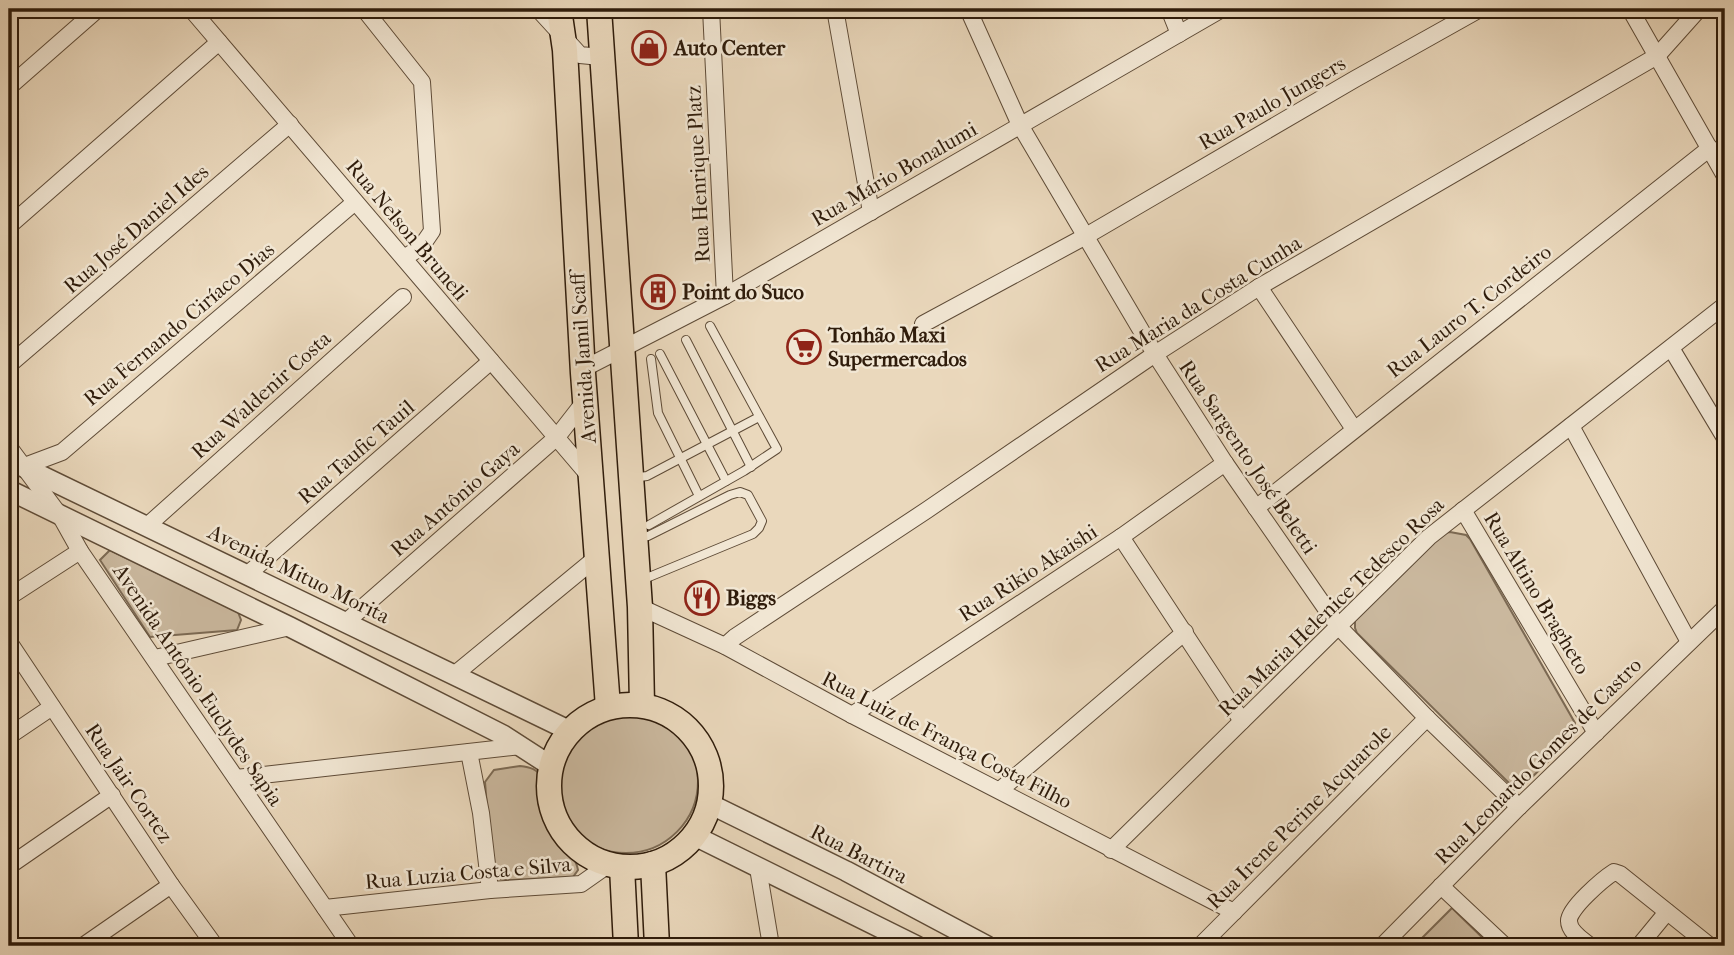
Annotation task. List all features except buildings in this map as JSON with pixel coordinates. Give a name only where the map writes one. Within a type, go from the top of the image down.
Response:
[{"type":"main road","name":"Avenida Jamil Scaff","points":[[598,9],[640,607],[642,705]]},
{"type":"main road","name":"Avenida Jamil Scaff","points":[[560,20],[565,50],[585,401],[608,707]]},
{"type":"main road","points":[[642,705],[668,713],[689,729],[704,751],[711,777],[710,804],[695,836],[676,853],[653,864],[615,866],[595,859],[573,843],[556,820],[549,794],[551,766],[558,747],[570,731],[587,716],[608,707],[642,705]]},
{"type":"main road","points":[[653,864],[657,946]]},
{"type":"main road","points":[[615,866],[626,946]]},
{"type":"street","points":[[9,87],[98,9]]},
{"type":"street","name":"Rua Nelson Bruneli","points":[[191,9],[591,478]]},
{"type":"street","points":[[364,9],[422,82],[432,231],[421,247],[404,258]]},
{"type":"street","points":[[538,9],[560,20],[580,55],[601,57]]},
{"type":"street","name":"Rua Henrique Platz","points":[[711,9],[725,296]]},
{"type":"street","points":[[835,9],[871,212]]},
{"type":"street","name":"Rua Sargento José Beletti","points":[[968,9],[1020,125],[1155,354],[1256,508],[1338,626],[1427,718],[1519,807]]},
{"type":"street","points":[[1169,9],[1179,34]]},
{"type":"street","name":"Rua Mário Bonalumi","points":[[583,369],[725,296],[1222,9]]},
{"type":"street","name":"Rua Paulo Jungers","points":[[923,324],[1086,236],[1354,79],[1480,9]]},
{"type":"street","points":[[1630,9],[1725,176]]},
{"type":"street","name":"Rua Maria da Costa Cunha","points":[[725,646],[1155,354],[1259,287],[1657,57],[1699,9]]},
{"type":"street","points":[[9,226],[219,42]]},
{"type":"street","name":"Rua José Daniel Ides","points":[[9,365],[290,124]]},
{"type":"street","name":"Rua Lauro T. Cordeiro","points":[[1256,508],[1710,148]]},
{"type":"street","name":"Rua Fernando Ciríaco Dias","points":[[16,464],[61,452],[355,202]]},
{"type":"street","points":[[1259,287],[1354,429]]},
{"type":"street","name":"Rua Waldenir Costa","points":[[148,526],[403,297]]},
{"type":"street","name":"Rua Maria Helenice Tedesco Rosa","points":[[1111,850],[1429,537],[1725,305]]},
{"type":"street","points":[[1671,348],[1725,438]]},
{"type":"street","name":"Rua Taufic Tauil","points":[[248,574],[491,361]]},
{"type":"street","name":"Rua Antônio Gaya","points":[[346,622],[556,437],[585,401]]},
{"type":"street","points":[[1571,426],[1689,642]]},
{"type":"street","name":"Avenida Antônio Euclydes Sapia","points":[[9,447],[16,464],[61,517],[80,551],[351,946]]},
{"type":"street","name":"Rua Rikio Akaishi","points":[[852,715],[1121,537],[1225,463]]},
{"type":"street","name":"Avenida Mituo Morita","points":[[16,464],[570,731]]},
{"type":"street","points":[[9,490],[290,627],[521,746],[551,766]]},
{"type":"street","name":"Rua Altino Bragheto","points":[[1463,510],[1596,733]]},
{"type":"street","points":[[1121,537],[1242,721]]},
{"type":"street","points":[[9,597],[80,551]]},
{"type":"street","points":[[454,675],[596,558]]},
{"type":"street","name":"Rua Luiz de França Costa Filho","points":[[640,607],[725,646],[852,715],[1234,912]]},
{"type":"street","name":"Rua Leonardo Gomes de Castro","points":[[1382,946],[1519,807],[1725,608]]},
{"type":"street","points":[[155,658],[290,627]]},
{"type":"street","points":[[1000,790],[1185,632]]},
{"type":"street","name":"Rua Jair Cortez","points":[[9,642],[171,885],[215,946]]},
{"type":"street","points":[[9,736],[52,707]]},
{"type":"street","name":"Rua Irene Perine Acquarole","points":[[1200,946],[1427,718]]},
{"type":"street","points":[[236,778],[521,746]]},
{"type":"street","points":[[469,752],[481,813],[490,890]]},
{"type":"street","points":[[9,866],[112,795]]},
{"type":"street","name":"Rua Bartira","points":[[710,804],[846,871],[987,946]]},
{"type":"street","points":[[695,836],[917,946]]},
{"type":"street","name":"Rua Luzia Costa e Silva","points":[[325,908],[490,890],[581,884],[615,866]]},
{"type":"street","points":[[758,867],[771,946]]},
{"type":"street","points":[[1590,946],[1571,930],[1571,912],[1614,872],[1710,946]]},
{"type":"street","points":[[83,946],[171,885]]},
{"type":"street","points":[[1441,886],[1505,946]]},
{"type":"street","points":[[1639,946],[1667,912]]},
{"type":"lane","points":[[649,524],[751,467],[777,449],[710,326]]},
{"type":"lane","points":[[686,340],[751,467]]},
{"type":"lane","points":[[660,354],[726,481]]},
{"type":"lane","points":[[651,359],[658,413],[699,496]]},
{"type":"lane","points":[[630,478],[647,476],[760,416]]},
{"type":"lane","points":[[648,536],[740,492],[748,495],[762,521],[753,534],[649,577]]},
{"type":"shaded area","points":[[1444,533],[1466,535],[1470,539],[1575,723],[1571,739],[1524,785],[1518,787],[1511,785],[1357,633],[1355,628],[1355,615]]},
{"type":"shaded area","points":[[110,550],[238,612],[241,620],[237,630],[150,637],[100,560]]},
{"type":"shaded area","points":[[626,709],[654,714],[677,730],[693,753],[698,781],[693,809],[677,832],[654,848],[626,853],[598,848],[575,832],[559,809],[554,781],[559,753],[575,730],[598,714]]},
{"type":"shaded area","points":[[520,766],[533,769],[541,776],[550,823],[570,852],[578,870],[573,877],[512,880],[501,879],[492,871],[485,782],[494,770]]},
{"type":"shaded area","points":[[1452,908],[1491,946],[1414,946]]},
{"type":"place","name":"Auto Center","points":[[649,48]]},
{"type":"place","name":"Point do Suco","points":[[658,292]]},
{"type":"place","name":"Tonhão Maxi Supermercados","points":[[804,347]]},
{"type":"place","name":"Biggs","points":[[702,598]]}]
